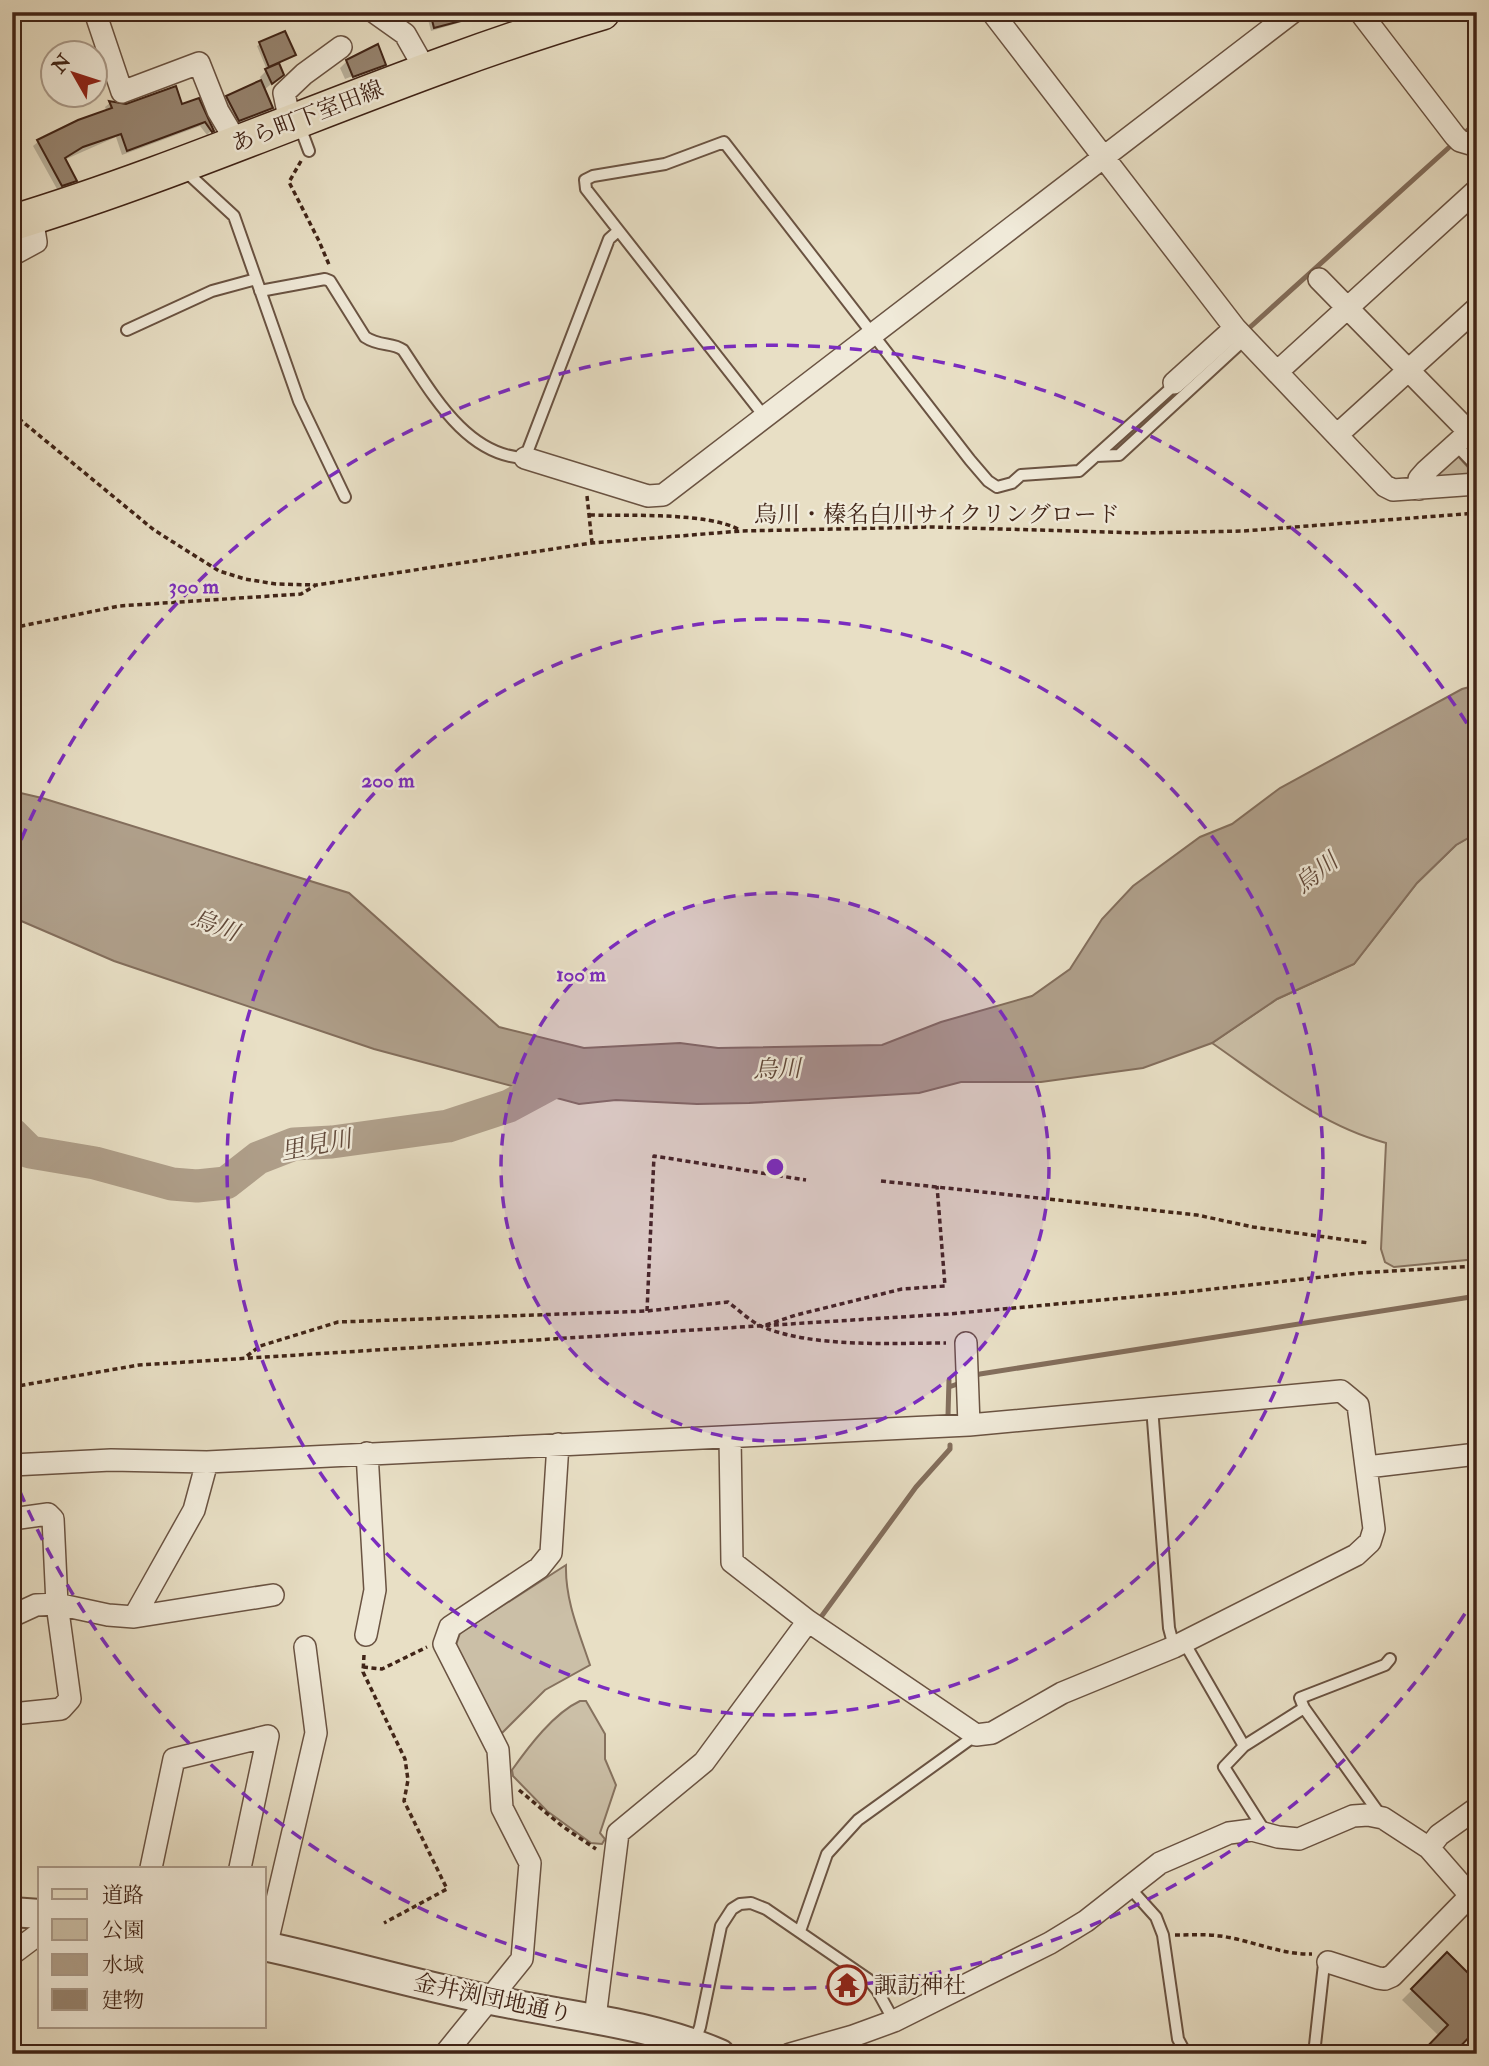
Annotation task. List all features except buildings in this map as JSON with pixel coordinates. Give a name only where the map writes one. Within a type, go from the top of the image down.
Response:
[{"type":"main road","name":"あら町下室田線","points":[[22,220],[237,144],[299,130],[426,71],[602,12]]},
{"type":"street","points":[[95,12],[122,92],[200,63],[218,111],[237,144]]},
{"type":"street","points":[[374,12],[405,34],[426,71]]},
{"type":"street","points":[[992,12],[1240,334],[1385,486],[1393,490],[1477,484]]},
{"type":"street","points":[[525,458],[658,497],[1293,12]]},
{"type":"street","points":[[1360,12],[1455,136],[1460,141],[1477,146]]},
{"type":"street","points":[[299,130],[284,93],[304,74],[341,47]]},
{"type":"street","points":[[1277,372],[1477,190]]},
{"type":"street","points":[[12,255],[36,242],[22,220]]},
{"type":"street","points":[[1319,279],[1409,370],[1467,434],[1419,479],[1419,489]]},
{"type":"street","points":[[1338,434],[1477,308]]},
{"type":"street","points":[[1174,383],[1240,334]]},
{"type":"street","points":[[966,1343],[969,1425]]},
{"type":"street","points":[[12,1465],[110,1460],[207,1462],[969,1425],[1152,1406],[1341,1391],[1358,1405],[1374,1529],[1370,1542],[1363,1550],[1179,1644],[1062,1693],[992,1733],[976,1735],[808,1620],[732,1562],[730,1437]]},
{"type":"street","points":[[445,2054],[522,1959],[530,1864],[502,1808],[498,1750],[444,1644],[450,1627],[539,1568],[551,1553],[558,1444]]},
{"type":"street","points":[[366,1635],[375,1590],[367,1453]]},
{"type":"street","points":[[1367,1466],[1477,1454]]},
{"type":"street","points":[[134,1617],[194,1510],[207,1462]]},
{"type":"street","points":[[12,1518],[48,1514],[53,1519],[57,1604],[70,1699],[61,1709],[12,1714]]},
{"type":"street","points":[[12,1616],[36,1605],[57,1604],[108,1615],[134,1617],[274,1595]]},
{"type":"street","points":[[595,2018],[618,1833],[704,1762],[808,1620]]},
{"type":"street","points":[[266,1943],[316,1733],[304,1647]]},
{"type":"street","points":[[150,1867],[174,1759],[268,1736],[240,1867]]},
{"type":"street","points":[[1429,1849],[1439,1835],[1477,1808]]},
{"type":"street","points":[[790,2054],[894,2021],[1050,1943],[1086,1921],[1160,1863],[1195,1846],[1241,1830],[1299,1839],[1353,1816],[1382,1818],[1429,1849],[1473,1899],[1392,1976],[1378,1978],[1328,1962]]},
{"type":"street","points":[[12,1912],[38,1914]]},
{"type":"street","points":[[12,1954],[38,1934]]},
{"type":"street","name":"金井渕団地通り","points":[[266,1947],[488,1999],[595,2018],[707,2048]]},
{"type":"lane","points":[[764,416],[586,189],[585,180],[593,176],[665,164],[724,142],[970,460],[988,481],[997,487],[1012,483],[1021,475],[1079,471],[1160,408],[1240,334]]},
{"type":"lane","points":[[179,165],[234,216],[299,401],[345,497]]},
{"type":"lane","points":[[260,291],[325,279],[330,281],[365,337],[374,343],[397,346],[402,350],[440,406],[471,437],[506,458],[525,458],[609,239],[618,231]]},
{"type":"lane","points":[[127,330],[212,291],[256,279]]},
{"type":"lane","points":[[1160,408],[1174,383]]},
{"type":"lane","points":[[1467,434],[1477,467]]},
{"type":"lane","points":[[1152,1406],[1170,1628],[1244,1746]]},
{"type":"lane","points":[[1382,1818],[1300,1699],[1385,1665],[1390,1660]]},
{"type":"lane","points":[[1266,1833],[1224,1767],[1244,1746],[1304,1708]]},
{"type":"lane","points":[[800,1931],[822,1864],[846,1832],[858,1820],[976,1735]]},
{"type":"lane","points":[[1129,1887],[1156,1917],[1163,1935],[1178,2039],[1186,2054]]},
{"type":"lane","points":[[707,2048],[700,2027],[721,1926],[732,1909],[740,1904],[751,1903],[766,1909],[868,1979],[894,2021]]},
{"type":"lane","points":[[1314,2054],[1324,1965],[1328,1962]]},
{"type":"path","points":[[299,130],[289,182],[332,273]]},
{"type":"path","name":"烏川・榛名白川サイクリングロード","points":[[12,413],[154,530],[219,571],[276,584],[316,585],[592,543],[741,531],[931,527],[1143,534],[1243,531],[1477,513]]},
{"type":"path","points":[[592,543],[590,515],[703,519],[730,525],[741,531]]},
{"type":"path","name":"烏川・榛名白川サイクリングロード","points":[[12,628],[119,606],[301,594],[316,585]]},
{"type":"path","points":[[647,1311],[654,1156],[806,1180]]},
{"type":"path","points":[[881,1181],[1196,1215],[1253,1227],[1369,1242]]},
{"type":"path","points":[[761,1327],[796,1315],[902,1289],[945,1286],[937,1186]]},
{"type":"path","points":[[12,1387],[139,1365],[948,1314],[1358,1273],[1477,1266]]},
{"type":"path","points":[[245,1357],[260,1346],[338,1322],[647,1311],[728,1302],[761,1327],[797,1337],[839,1341],[966,1343]]},
{"type":"path","points":[[366,1635],[363,1672],[405,1759],[408,1780],[404,1801],[447,1889],[384,1923]]},
{"type":"path","points":[[363,1665],[364,1668],[382,1669],[431,1645],[444,1644]]},
{"type":"path","points":[[501,1773],[562,1826],[613,1858]]},
{"type":"path","points":[[1163,1935],[1219,1936],[1277,1948],[1292,1955],[1322,1954],[1328,1962]]},
{"type":"green space","points":[[1458,456],[1474,474],[1434,478]]},
{"type":"green space","points":[[1477,833],[1477,1259],[1394,1267],[1385,1262],[1381,1249],[1386,1143],[1339,1126],[1317,1114],[1212,1043],[1277,999],[1354,964],[1417,883],[1456,845]]},
{"type":"green space","points":[[566,1565],[570,1603],[590,1665],[545,1690],[501,1734],[456,1645],[460,1633]]},
{"type":"green space","points":[[580,1701],[586,1701],[605,1734],[605,1759],[616,1785],[600,1833],[605,1839],[602,1844],[591,1843],[547,1811],[513,1776],[512,1770],[552,1722]]},
{"type":"water","name":"烏川","points":[[1477,685],[1477,833],[1456,845],[1417,883],[1354,964],[1277,999],[1212,1043],[1143,1068],[1041,1082],[961,1082],[919,1093],[749,1103],[697,1104],[616,1100],[579,1104],[374,1049],[114,961],[12,917],[12,791],[349,893],[499,1027],[584,1048],[680,1043],[718,1048],[882,1045],[941,1022],[1032,996],[1070,969],[1102,919],[1133,886],[1200,837],[1232,824],[1280,788],[1462,689]]},
{"type":"waterway","points":[[1462,136],[1477,121]]},
{"type":"waterway","points":[[1247,330],[1455,142]]},
{"type":"waterway","points":[[1110,452],[1181,389]]},
{"type":"waterway","name":"里見川","points":[[12,1134],[30,1152],[95,1163],[172,1184],[197,1186],[226,1183],[258,1158],[294,1144],[332,1142],[448,1126],[509,1106],[576,1070]]},
{"type":"waterway","points":[[972,1377],[1477,1296]]},
{"type":"waterway","points":[[948,1415],[949,1380]]},
{"type":"waterway","points":[[949,1387],[963,1382]]},
{"type":"waterway","points":[[821,1617],[916,1487],[950,1449],[950,1445]]},
{"type":"place","name":"諏訪神社","points":[[847,1985]]}]
